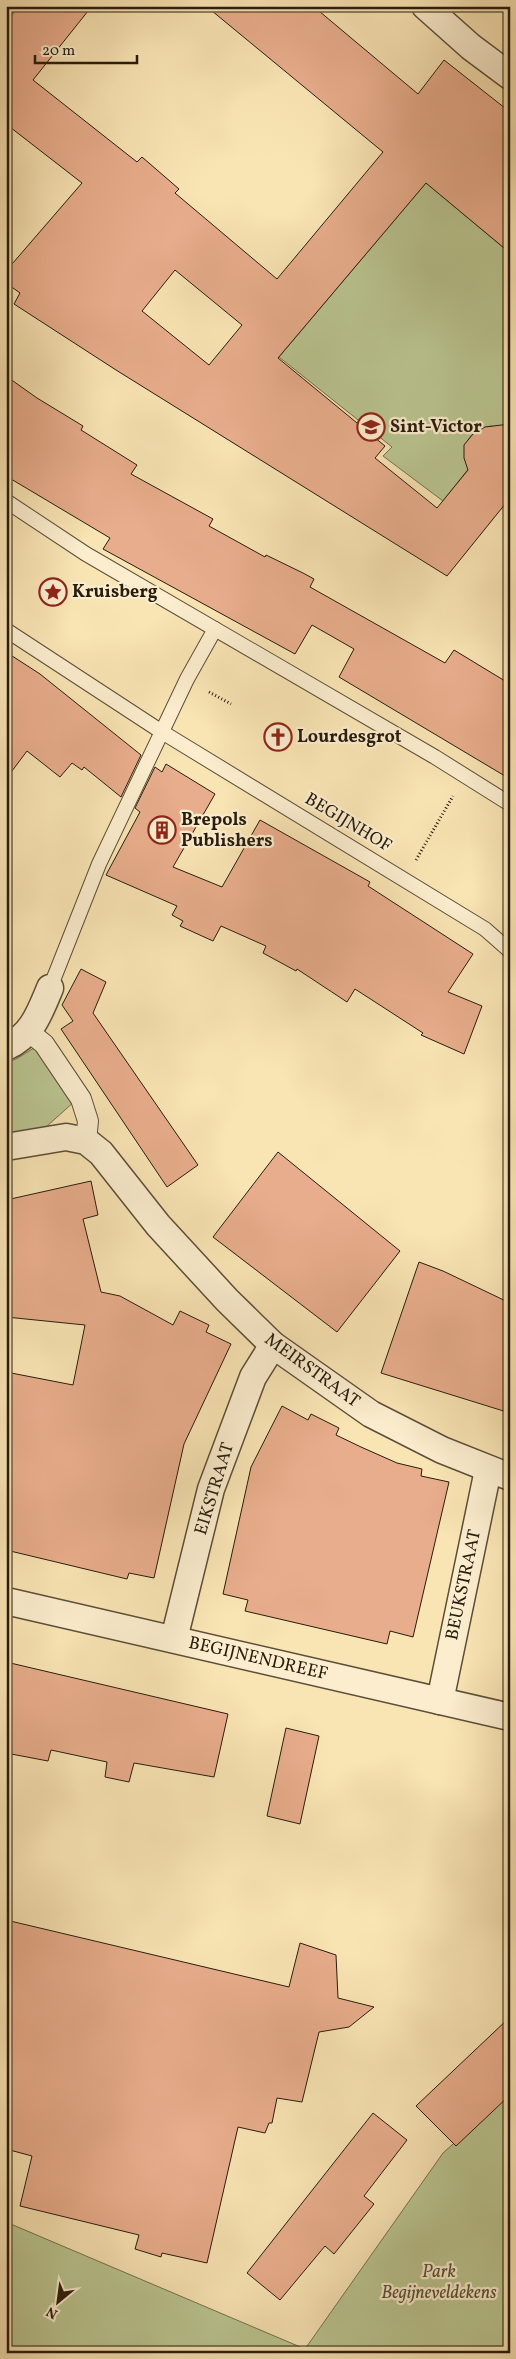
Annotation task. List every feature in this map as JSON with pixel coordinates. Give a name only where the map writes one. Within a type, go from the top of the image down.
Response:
[{"type":"street","points":[[425,6],[471,47],[510,76]]},
{"type":"street","points":[[6,1047],[29,1032],[38,1017],[50,988]]},
{"type":"street","points":[[6,1147],[66,1137],[86,1141],[88,1120],[81,1099],[44,1044],[29,1032]]},
{"type":"street","name":"MEIRSTRAAT","points":[[86,1141],[101,1153],[158,1225],[227,1300],[273,1345],[371,1414],[442,1450],[499,1473]]},
{"type":"street","name":"EIKSTRAAT","points":[[174,1639],[211,1489],[253,1377],[273,1345]]},
{"type":"street","name":"BEUKSTRAAT","points":[[440,1701],[499,1473]]},
{"type":"street","name":"BEGIJNENDREEF","points":[[6,1601],[510,1717]]},
{"type":"lane","points":[[6,501],[86,554],[466,776],[510,804]]},
{"type":"lane","points":[[50,988],[99,864],[187,679],[214,628]]},
{"type":"lane","name":"BEGIJNHOF","points":[[6,630],[162,732],[485,929],[510,951]]},
{"type":"path","points":[[404,879],[466,776]]},
{"type":"green space","points":[[426,183],[510,253],[510,421],[500,432],[492,426],[477,431],[472,435],[465,446],[464,453],[469,468],[443,501],[383,456],[392,447],[279,357]]},
{"type":"green space","points":[[37,1046],[75,1101],[46,1127],[6,1136],[6,1063]]},
{"type":"green space","name":"Park Begijneveldekens","points":[[510,2093],[510,2353],[6,2353],[6,2222],[305,2349],[443,2153]]},
{"type":"building","points":[[19,6],[92,6],[33,80],[137,162],[142,157],[179,189],[175,193],[277,279],[383,152],[206,6],[313,6],[418,94],[444,60],[510,112],[510,253],[426,183],[278,358],[385,446],[375,458],[437,508],[468,470],[464,458],[464,445],[473,434],[485,427],[510,424],[510,498],[447,576],[116,370],[14,304],[20,293],[6,283],[6,271],[82,183],[6,124],[6,22]],"holes":[[[175,270],[242,325],[209,365],[142,311]]]},
{"type":"building","points":[[6,376],[37,398],[83,426],[81,430],[137,465],[131,474],[213,519],[209,526],[265,557],[266,555],[314,579],[310,587],[445,663],[454,650],[510,684],[510,779],[339,677],[354,649],[312,625],[295,654],[103,549],[110,538],[6,476]]},
{"type":"building","points":[[6,652],[40,674],[141,755],[121,797],[84,767],[82,770],[72,763],[60,777],[27,751],[6,779]]},
{"type":"building","points":[[166,764],[215,794],[173,867],[222,887],[260,820],[370,882],[368,886],[473,954],[448,992],[482,1006],[464,1054],[421,1035],[423,1033],[355,989],[347,1002],[297,969],[296,971],[263,953],[266,946],[221,926],[213,941],[180,926],[183,921],[172,915],[177,906],[106,875],[140,812],[135,808],[155,767],[162,772]]},
{"type":"building","points":[[81,969],[106,982],[93,1013],[198,1165],[167,1187],[61,1029],[73,1021],[62,1005]]},
{"type":"building","points":[[278,1152],[400,1251],[337,1332],[213,1237]]},
{"type":"building","points":[[91,1181],[98,1215],[83,1219],[101,1292],[120,1296],[173,1325],[180,1311],[209,1325],[206,1332],[231,1344],[184,1444],[154,1578],[129,1573],[127,1579],[6,1550],[6,1372],[73,1385],[85,1325],[6,1317],[6,1200]]},
{"type":"building","points":[[419,1262],[443,1271],[510,1303],[510,1413],[381,1373]]},
{"type":"building","points":[[282,1406],[308,1420],[311,1414],[339,1428],[336,1435],[361,1447],[397,1463],[422,1469],[421,1476],[449,1482],[413,1637],[390,1631],[387,1644],[245,1611],[248,1600],[223,1594],[251,1467]]},
{"type":"building","points":[[6,1662],[228,1714],[214,1777],[134,1763],[129,1782],[105,1777],[107,1762],[51,1750],[48,1761],[6,1753]]},
{"type":"building","points":[[286,1728],[319,1736],[300,1824],[267,1816]]},
{"type":"building","points":[[6,1920],[289,1987],[300,1943],[336,1955],[338,1998],[374,2007],[349,2027],[319,2032],[302,2102],[277,2098],[272,2123],[269,2123],[265,2133],[238,2127],[207,2263],[162,2253],[161,2257],[135,2249],[139,2235],[20,2206],[32,2156],[6,2149]]},
{"type":"building","points":[[510,2017],[510,2095],[456,2146],[416,2106]]},
{"type":"building","points":[[373,2113],[407,2140],[364,2196],[374,2204],[334,2254],[325,2246],[280,2300],[247,2273]]},
{"type":"place","name":"Sint-Victor","points":[[371,427]]},
{"type":"place","name":"Kruisberg","points":[[53,592]]},
{"type":"place","name":"Lourdesgrot","points":[[278,737]]},
{"type":"place","name":"Brepols Publishers","points":[[162,830]]}]
